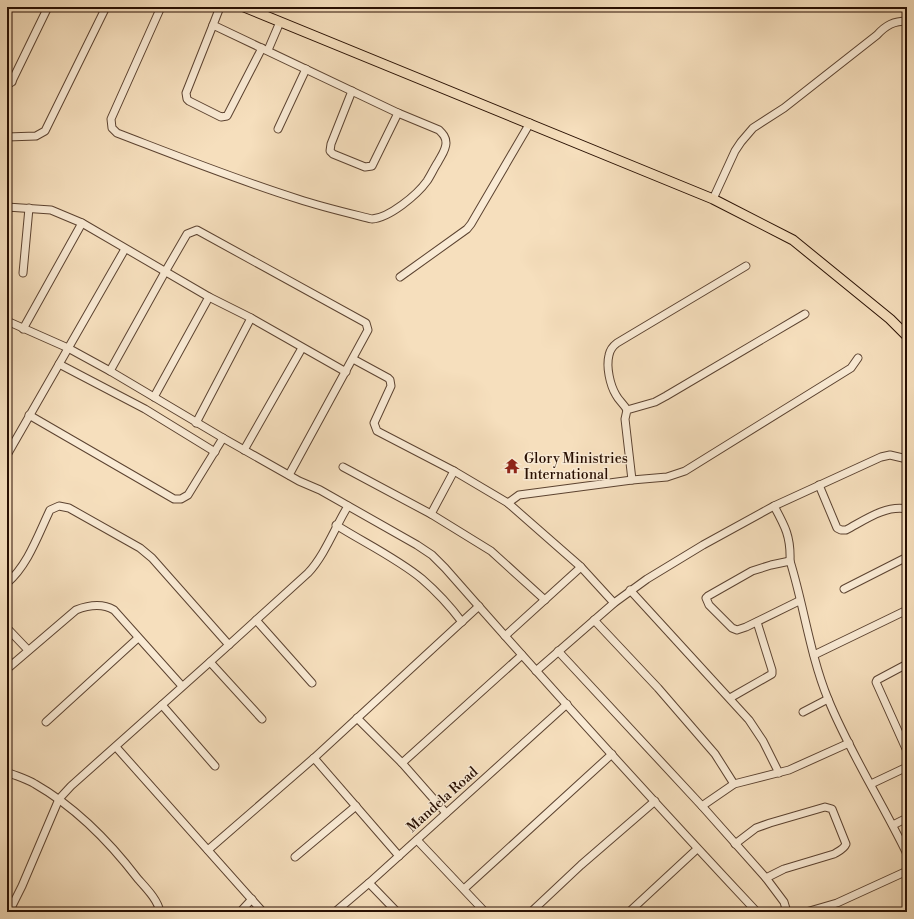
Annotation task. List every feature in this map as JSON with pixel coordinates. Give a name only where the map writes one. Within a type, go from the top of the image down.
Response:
[{"type":"main road","points":[[244,7],[713,199],[793,240],[890,319],[907,336]]},
{"type":"street","points":[[7,84],[12,82],[48,7]]},
{"type":"street","points":[[7,137],[36,136],[45,131],[106,7]]},
{"type":"street","points":[[161,7],[111,119],[112,128],[117,133],[230,176],[286,195],[372,219],[382,217],[394,210],[412,196],[426,182],[445,149],[446,142],[444,135],[439,130],[398,113],[213,25]]},
{"type":"street","points":[[220,7],[186,93],[189,102],[221,117],[227,116],[280,22]]},
{"type":"street","points":[[713,199],[740,142],[753,128],[784,108],[877,35],[886,26],[899,21],[907,21]]},
{"type":"street","points":[[278,129],[306,69]]},
{"type":"street","points":[[352,91],[330,144],[330,151],[333,154],[365,167],[372,166],[398,113]]},
{"type":"street","points":[[400,277],[467,229],[530,123]]},
{"type":"street","points":[[7,207],[51,210],[82,223],[209,297],[251,318],[346,372]]},
{"type":"street","points":[[23,273],[29,208]]},
{"type":"street","points":[[23,329],[82,223]]},
{"type":"street","points":[[110,371],[187,234],[197,230],[366,323],[368,330],[289,475]]},
{"type":"street","points":[[7,455],[125,248]]},
{"type":"street","points":[[627,410],[616,395],[610,382],[608,355],[611,348],[617,342],[746,266]]},
{"type":"street","points":[[154,397],[209,297]]},
{"type":"street","points":[[627,410],[654,402],[666,396],[805,314]]},
{"type":"street","points":[[196,423],[251,318]]},
{"type":"street","points":[[7,322],[68,348],[110,371],[196,423],[416,544],[432,555],[697,849],[757,912]]},
{"type":"street","points":[[244,450],[302,348]]},
{"type":"street","points":[[508,503],[519,495],[632,480],[667,477],[685,471],[851,368],[858,358]]},
{"type":"street","points":[[353,359],[388,378],[391,383],[374,423],[377,431],[454,471],[508,503],[581,567],[614,603]]},
{"type":"street","points":[[59,364],[145,409],[215,452]]},
{"type":"street","points":[[627,410],[624,419],[632,480]]},
{"type":"street","points":[[29,415],[174,499],[181,499],[188,495],[223,438]]},
{"type":"street","points":[[536,671],[630,590],[703,545],[774,506],[886,455],[907,459]]},
{"type":"street","points":[[343,467],[431,514],[491,551],[546,600]]},
{"type":"street","points":[[431,514],[454,471]]},
{"type":"street","points":[[819,485],[839,530],[846,530],[888,509],[907,509]]},
{"type":"street","points":[[7,583],[15,576],[22,566],[50,510],[59,506],[68,508],[140,548],[152,558],[228,645]]},
{"type":"street","points":[[9,912],[22,886],[59,799],[80,777],[116,747],[314,566],[348,506]]},
{"type":"street","points":[[774,506],[788,534],[790,561],[796,580],[799,600],[828,699],[849,743],[907,854]]},
{"type":"street","points":[[336,526],[402,564],[422,579],[439,594],[462,622]]},
{"type":"street","points":[[844,589],[907,557]]},
{"type":"street","points":[[790,561],[752,571],[706,598],[709,604],[735,630],[746,627],[799,600]]},
{"type":"street","points":[[505,636],[581,567]]},
{"type":"street","points":[[630,590],[749,720],[757,730],[779,773]]},
{"type":"street","points":[[7,669],[76,610],[91,605],[103,606],[114,610],[182,686]]},
{"type":"street","points":[[208,850],[314,758],[479,606]]},
{"type":"street","points":[[814,655],[907,610]]},
{"type":"street","points":[[256,620],[312,683]]},
{"type":"street","points":[[594,620],[658,688],[715,754],[734,784]]},
{"type":"street","points":[[730,698],[772,674],[756,622]]},
{"type":"street","points":[[7,628],[28,650]]},
{"type":"street","points":[[46,722],[138,638]]},
{"type":"street","points":[[558,652],[702,806],[766,878],[784,902],[787,912]]},
{"type":"street","points":[[402,763],[522,655]]},
{"type":"street","points":[[210,662],[262,719]]},
{"type":"street","points":[[907,664],[877,680],[876,682],[907,751]]},
{"type":"street","points":[[803,712],[828,699]]},
{"type":"street","name":"Mandela Road","points":[[335,912],[567,704]]},
{"type":"street","points":[[162,705],[215,766]]},
{"type":"street","points":[[357,718],[402,763],[446,813]]},
{"type":"street","points":[[702,806],[734,784],[779,773],[801,765],[849,743]]},
{"type":"street","points":[[116,747],[263,912]]},
{"type":"street","points":[[464,889],[612,754]]},
{"type":"street","points":[[314,758],[399,856]]},
{"type":"street","points":[[871,784],[907,767]]},
{"type":"street","points":[[7,772],[34,783],[59,799],[94,828],[118,853],[156,902],[160,912]]},
{"type":"street","points":[[531,912],[587,860],[655,801]]},
{"type":"street","points":[[296,857],[356,806]]},
{"type":"street","points":[[735,844],[756,828],[825,807],[832,809],[846,844],[845,846],[834,854],[784,869],[766,878]]},
{"type":"street","points":[[893,825],[907,818]]},
{"type":"street","points":[[417,840],[485,912]]},
{"type":"street","points":[[628,912],[697,849]]},
{"type":"street","points":[[806,912],[837,903],[907,871]]},
{"type":"street","points":[[369,883],[397,912]]},
{"type":"street","points":[[240,912],[252,899]]},
{"type":"place","name":"Glory Ministries International","points":[[512,466]]}]
